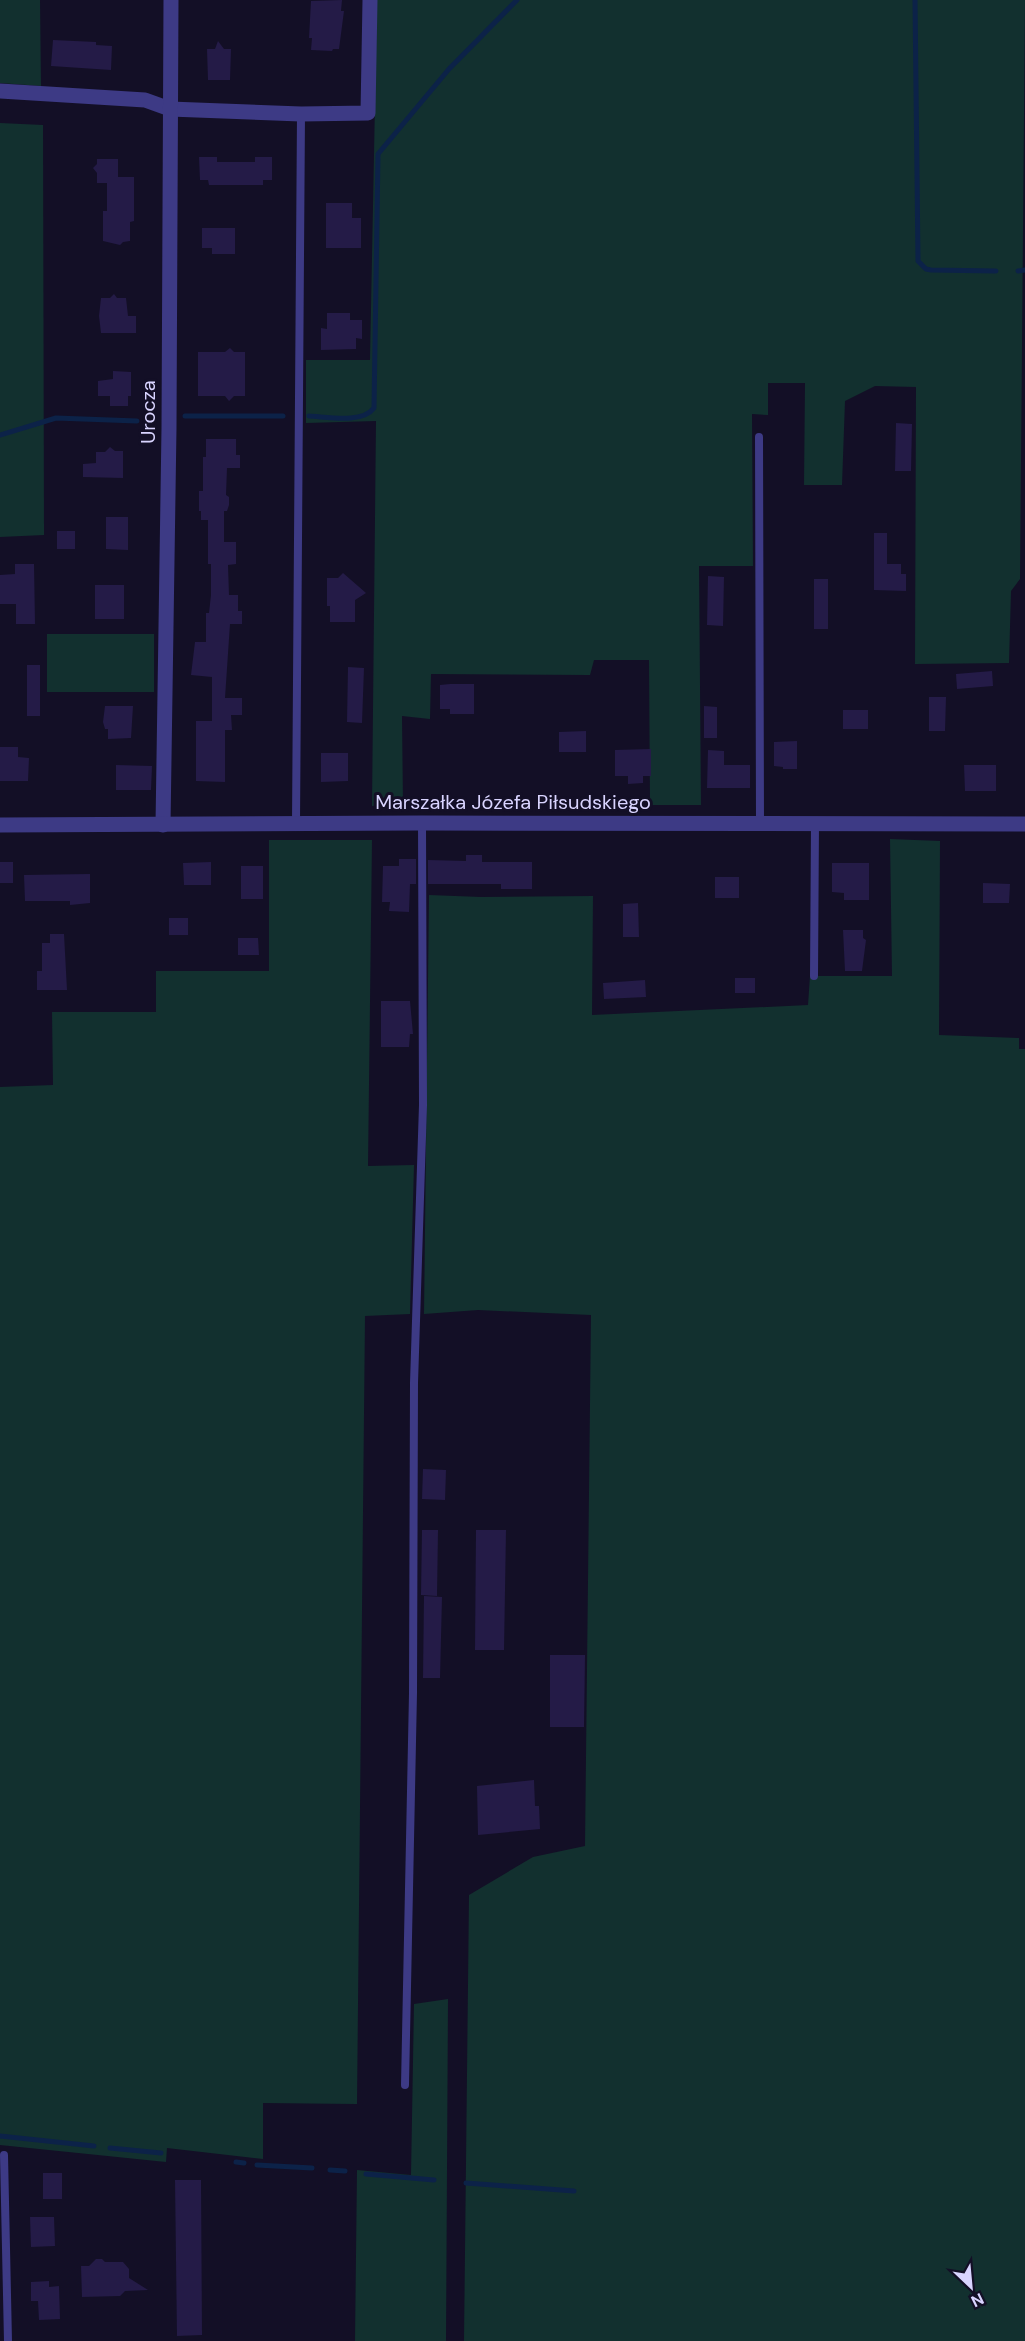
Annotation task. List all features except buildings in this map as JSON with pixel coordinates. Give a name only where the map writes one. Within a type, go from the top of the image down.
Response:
[{"type":"street","name":"Urocza","points":[[163,825],[169,428],[171,0]]},
{"type":"street","points":[[0,91],[145,100],[170,109],[301,114],[368,113],[370,0]]},
{"type":"street","name":"Marszałka Józefa Piłsudskiego","points":[[0,825],[1025,824]]},
{"type":"lane","points":[[296,823],[301,114]]},
{"type":"lane","points":[[759,437],[760,823]]},
{"type":"lane","points":[[405,2085],[413,1693],[414,1383],[423,1105],[422,823]]},
{"type":"lane","points":[[814,976],[815,823]]},
{"type":"lane","points":[[4,2155],[8,2341]]},
{"type":"green space","points":[[0,0],[40,0],[41,86],[0,83]]},
{"type":"green space","points":[[377,0],[1025,0],[1020,579],[1011,591],[1009,663],[915,664],[916,387],[875,386],[845,401],[842,485],[804,485],[805,383],[768,383],[768,415],[752,414],[753,566],[699,566],[701,805],[650,805],[649,660],[594,660],[590,675],[431,674],[430,719],[402,716],[403,805],[372,806],[376,421],[306,423],[306,360],[370,360]]},
{"type":"green space","points":[[0,123],[43,125],[44,535],[0,537]]},
{"type":"green space","points":[[47,634],[154,634],[154,692],[47,692]]},
{"type":"green space","points":[[890,839],[940,841],[939,1035],[1019,1038],[1019,1049],[1025,1049],[1025,2341],[464,2341],[469,1895],[533,1857],[585,1846],[591,1315],[478,1310],[424,1314],[429,895],[593,896],[592,1015],[808,1005],[810,976],[892,976]]},
{"type":"green space","points":[[269,840],[372,840],[368,1166],[414,1165],[410,1314],[365,1316],[357,2104],[263,2103],[263,2159],[167,2148],[166,2162],[0,2145],[0,1087],[53,1085],[52,1012],[156,1012],[156,971],[269,971]]},
{"type":"green space","points":[[448,1999],[446,2341],[355,2341],[357,2170],[411,2175],[414,2004]]},
{"type":"waterway","points":[[309,416],[353,418],[369,413],[374,408],[378,154],[449,69],[517,0]]},
{"type":"waterway","points":[[915,0],[918,261],[926,269],[931,270],[996,271]]},
{"type":"waterway","points":[[1018,271],[1025,270]]},
{"type":"waterway","points":[[185,416],[283,416]]},
{"type":"waterway","points":[[0,435],[56,418],[137,421]]},
{"type":"waterway","points":[[0,2136],[94,2146]]},
{"type":"waterway","points":[[110,2148],[161,2153]]},
{"type":"waterway","points":[[236,2162],[244,2163]]},
{"type":"waterway","points":[[257,2165],[312,2168]]},
{"type":"waterway","points":[[330,2170],[345,2171]]},
{"type":"waterway","points":[[366,2174],[434,2180]]},
{"type":"waterway","points":[[466,2183],[574,2191]]}]
